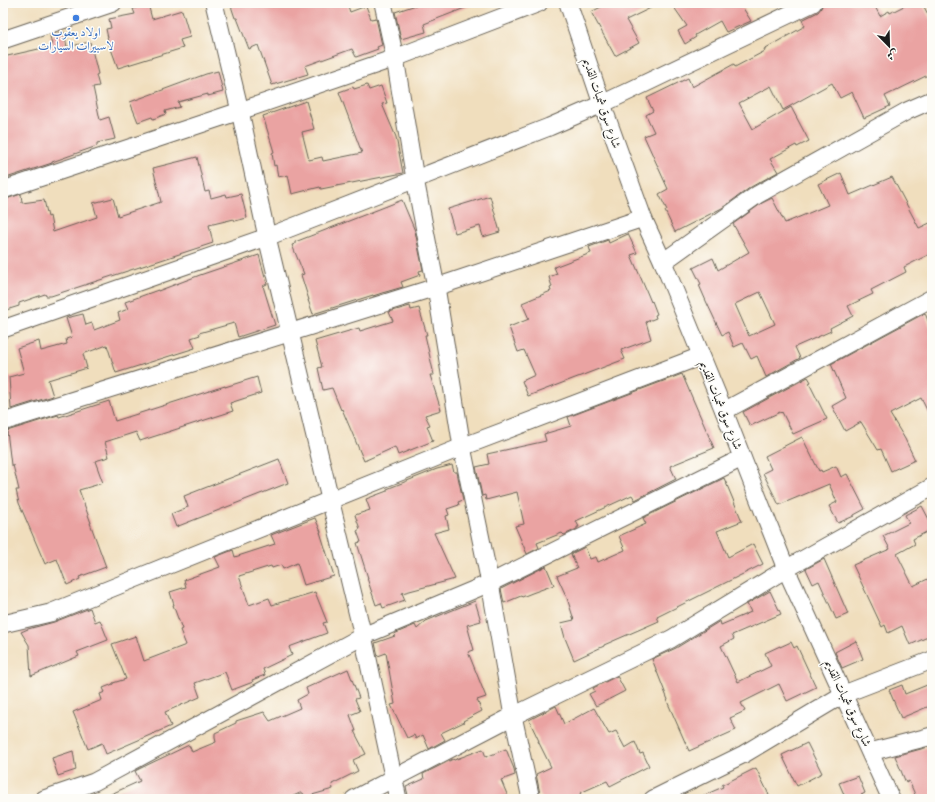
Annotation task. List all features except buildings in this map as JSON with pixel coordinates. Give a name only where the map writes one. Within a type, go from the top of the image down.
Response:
[{"type":"street","points":[[3,40],[113,3]]},
{"type":"street","points":[[214,3],[240,111],[267,237],[364,636],[398,799]]},
{"type":"street","points":[[383,3],[395,58],[415,179],[436,287],[462,447],[490,583],[513,716],[531,799]]},
{"type":"street","points":[[3,190],[395,58],[539,3]]},
{"type":"street","name":"شارع سوق شمبات القديم","points":[[568,3],[643,218],[663,262],[724,411],[786,570],[891,799]]},
{"type":"street","points":[[3,329],[267,237],[549,126],[602,104],[813,3]]},
{"type":"street","points":[[663,262],[757,195],[907,111],[932,100]]},
{"type":"street","points":[[3,422],[436,287],[643,218]]},
{"type":"street","points":[[724,411],[932,298]]},
{"type":"street","points":[[3,624],[50,613],[330,499],[701,356]]},
{"type":"street","points":[[44,799],[94,782],[364,636],[490,583],[742,458]]},
{"type":"street","points":[[354,799],[513,716],[671,639],[786,570],[932,487]]},
{"type":"street","points":[[653,799],[744,754],[844,694],[932,660]]},
{"type":"street","points":[[870,752],[932,736]]},
{"type":"place","name":"اولاد يعقوب لاسبيرات السيارات","points":[[76,18]]}]
